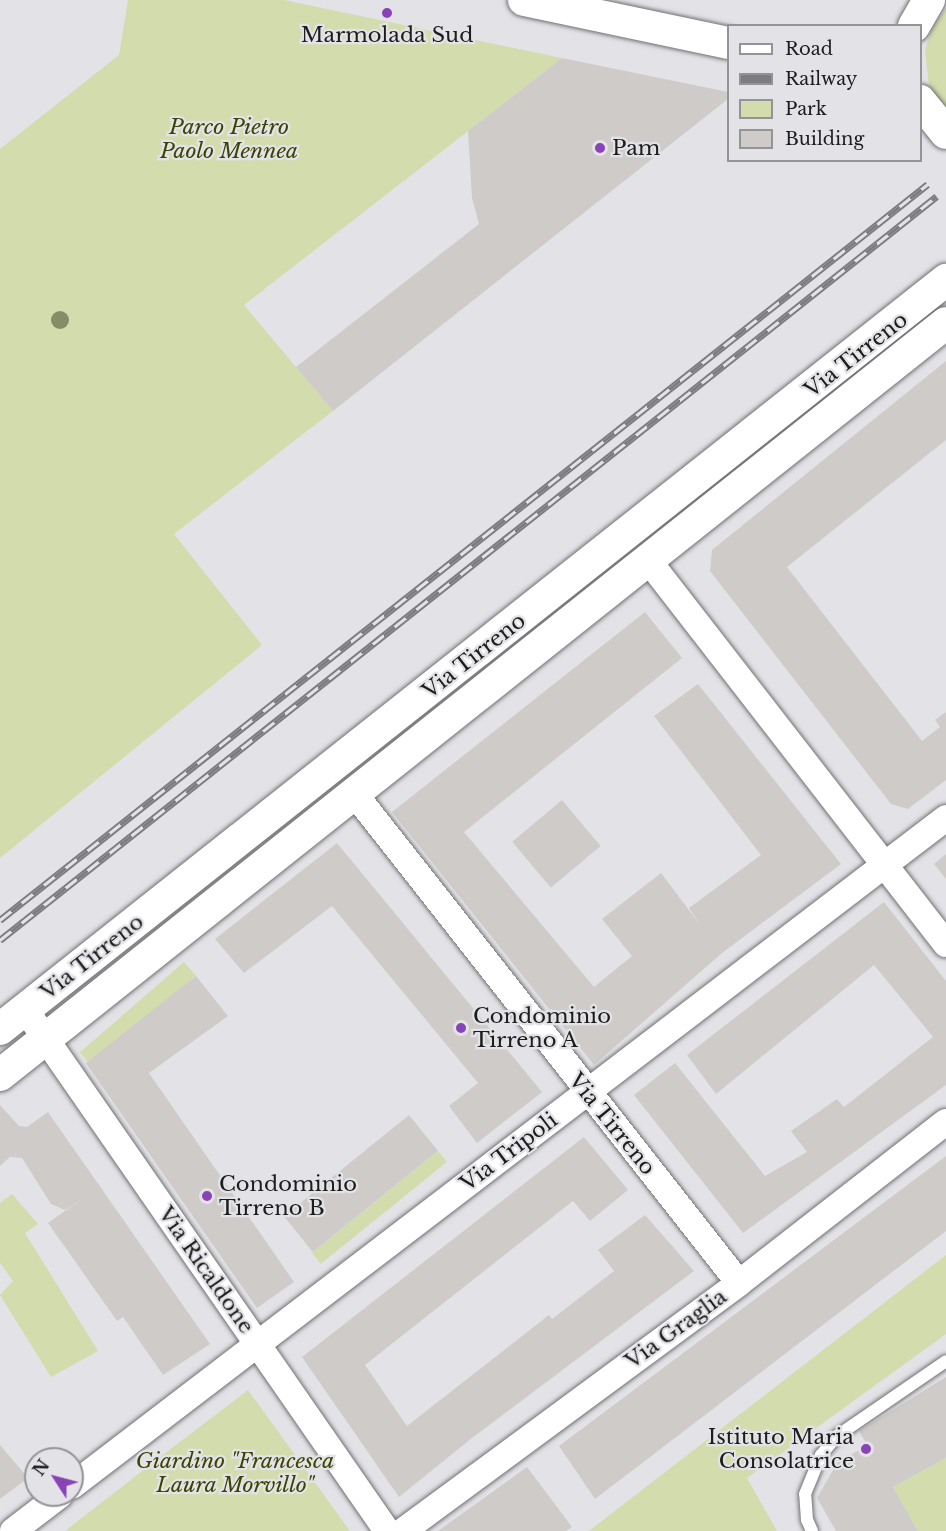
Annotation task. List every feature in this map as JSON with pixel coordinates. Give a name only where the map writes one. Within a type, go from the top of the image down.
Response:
[{"type":"street","points":[[524,0],[727,43]]},
{"type":"street","points":[[915,24],[929,0]]},
{"type":"street","points":[[922,102],[946,133]]},
{"type":"street","name":"Via Tirreno","points":[[0,1029],[946,280]]},
{"type":"street","name":"Via Tirreno","points":[[0,1075],[946,324]]},
{"type":"street","points":[[648,560],[946,944]]},
{"type":"street","name":"Via Tirreno","points":[[354,793],[587,1093],[740,1283]]},
{"type":"street","name":"Via Tripoli","points":[[84,1477],[946,818]]},
{"type":"street","name":"Via Ricaldone","points":[[25,1009],[387,1531]]},
{"type":"street","name":"Via Graglia","points":[[402,1531],[740,1283],[946,1122]]},
{"type":"street","points":[[13,1531],[44,1507]]},
{"type":"lane","points":[[812,1531],[807,1520],[805,1494],[820,1455],[837,1436],[946,1361]]},
{"type":"green space","name":"Parco Pietro Paolo Mennea","points":[[128,0],[284,0],[562,58],[244,305],[333,411],[174,534],[262,645],[0,858],[0,149],[119,55]]},
{"type":"green space","points":[[946,9],[946,112],[929,86],[925,50],[932,28]]},
{"type":"green space","points":[[184,962],[196,976],[92,1066],[80,1053]]},
{"type":"green space","points":[[438,1151],[447,1162],[321,1264],[312,1253]]},
{"type":"green space","points":[[12,1194],[38,1224],[25,1233],[98,1351],[51,1377],[0,1295],[13,1281],[0,1263],[0,1203]]},
{"type":"green space","points":[[946,1255],[946,1334],[747,1478],[777,1531],[589,1531]]},
{"type":"green space","name":"Giardino \"Francesca Laura Morvillo\"","points":[[248,1390],[350,1531],[65,1531],[155,1461]]},
{"type":"green space","points":[[946,1458],[946,1531],[918,1531],[893,1487]]},
{"type":"building","points":[[562,58],[727,92],[727,100],[333,411],[296,367],[479,224],[472,198],[468,131]]},
{"type":"building","points":[[946,361],[946,440],[787,567],[922,741],[940,727],[935,720],[946,712],[946,780],[908,809],[891,804],[710,571],[712,550]]},
{"type":"building","points":[[645,612],[682,658],[464,832],[594,987],[632,956],[602,919],[661,873],[701,926],[689,908],[761,855],[654,716],[698,684],[841,864],[722,953],[594,1065],[392,812]]},
{"type":"building","points":[[562,800],[601,846],[551,888],[512,842]]},
{"type":"building","name":"Condominio Tirreno A","points":[[337,843],[542,1092],[477,1143],[449,1106],[478,1083],[332,906],[244,973],[215,939]]},
{"type":"building","points":[[946,854],[946,879],[934,864]]},
{"type":"building","points":[[884,902],[946,981],[946,1085],[743,1233],[634,1095],[675,1063],[765,1176],[807,1152],[791,1131],[837,1099],[844,1107],[933,1037],[874,965],[716,1094],[687,1055]]},
{"type":"building","points":[[196,976],[228,1016],[149,1073],[294,1282],[257,1308],[86,1063]]},
{"type":"building","points":[[0,1105],[19,1126],[27,1127],[48,1112],[210,1344],[163,1375],[123,1317],[117,1321],[48,1223],[83,1198],[65,1210],[51,1204],[22,1158],[10,1157],[0,1166]]},
{"type":"building","name":"Condominio Tirreno B","points":[[409,1115],[438,1151],[313,1252],[284,1216]]},
{"type":"building","points":[[584,1137],[628,1190],[590,1221],[573,1201],[365,1365],[407,1426],[549,1315],[552,1319],[614,1271],[598,1250],[645,1215],[694,1271],[472,1438],[399,1497],[302,1357]]},
{"type":"building","points":[[946,1156],[946,1231],[595,1499],[559,1446]]},
{"type":"building","points":[[946,1377],[946,1458],[893,1487],[918,1531],[836,1531],[817,1498],[837,1463],[867,1445],[859,1431]]},
{"type":"building","points":[[0,1445],[24,1473],[24,1481],[0,1499]]},
{"type":"building","points":[[527,1467],[572,1527],[566,1531],[438,1531]]},
{"type":"railway","points":[[0,920],[928,184]]},
{"type":"railway","points":[[0,940],[937,196]]},
{"type":"place","name":"Marmolada Sud","points":[[387,13]]},
{"type":"place","name":"Pam","points":[[600,148]]},
{"type":"place","name":"Condominio Tirreno A","points":[[461,1028]]},
{"type":"place","name":"Condominio Tirreno B","points":[[207,1196]]},
{"type":"place","name":"Istituto Maria Consolatrice","points":[[866,1449]]}]
